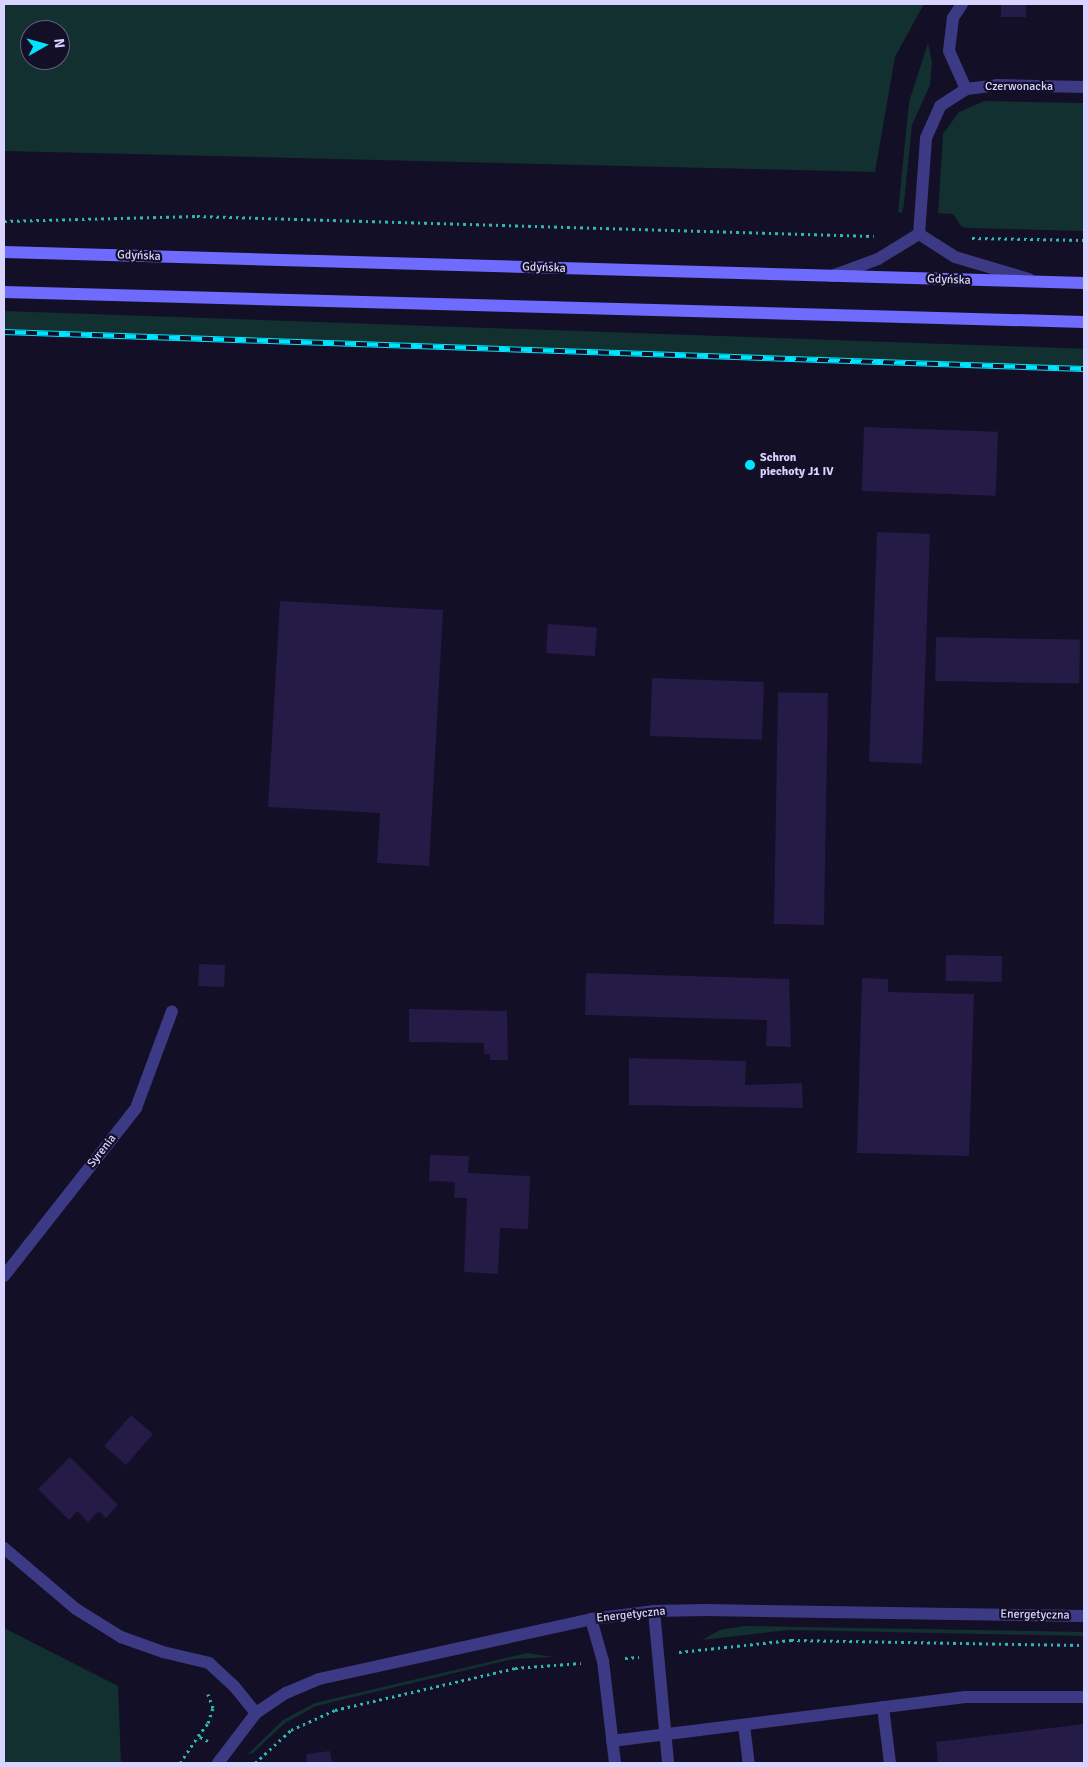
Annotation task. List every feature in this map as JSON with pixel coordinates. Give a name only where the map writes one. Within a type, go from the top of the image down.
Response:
[{"type":"main road","name":"Gdyńska","points":[[4,252],[1084,284]]},
{"type":"main road","points":[[4,292],[1084,322]]},
{"type":"street","points":[[962,4],[953,18],[950,51],[966,89]]},
{"type":"street","name":"Czerwonacka","points":[[919,234],[926,138],[940,106],[966,89],[997,85],[1084,87]]},
{"type":"street","points":[[829,277],[878,259],[919,234],[955,257],[1040,283]]},
{"type":"street","name":"Syrenia","points":[[4,1276],[136,1108],[172,1010]]},
{"type":"street","points":[[4,1548],[76,1609],[121,1637],[163,1652],[209,1663],[234,1686],[256,1713]]},
{"type":"street","points":[[654,1611],[668,1763]]},
{"type":"street","name":"Energetyczna","points":[[218,1763],[224,1751],[256,1713],[286,1692],[319,1679],[591,1619],[654,1611],[1084,1616]]},
{"type":"street","points":[[591,1619],[603,1661],[615,1763]]},
{"type":"street","points":[[612,1741],[965,1697],[1084,1697]]},
{"type":"street","points":[[883,1707],[890,1763]]},
{"type":"street","points":[[744,1725],[749,1763]]},
{"type":"path","points":[[4,221],[197,216],[878,236]]},
{"type":"path","points":[[962,238],[1084,240]]},
{"type":"path","points":[[180,1763],[208,1723],[213,1708],[203,1688]]},
{"type":"path","points":[[198,1736],[224,1751]]},
{"type":"green space","points":[[4,4],[924,4],[895,57],[875,172],[4,151]]},
{"type":"green space","points":[[928,43],[932,63],[930,85],[912,125],[902,213],[898,212],[909,102]]},
{"type":"green space","points":[[984,101],[1084,103],[1084,231],[966,228],[961,226],[953,214],[938,213],[943,134],[959,112]]},
{"type":"green space","points":[[4,311],[1083,349],[1083,367],[4,329]]},
{"type":"green space","points":[[744,1626],[1084,1632],[1084,1636],[789,1630],[702,1640],[720,1630]]},
{"type":"green space","points":[[4,1628],[118,1686],[121,1763],[4,1763]]},
{"type":"green space","points":[[527,1653],[554,1657],[513,1659],[316,1706],[285,1723],[253,1753],[248,1754],[283,1720],[315,1703]]},
{"type":"building","points":[[1001,4],[1026,4],[1026,17],[1001,17]]},
{"type":"building","points":[[864,427],[998,432],[996,496],[862,491]]},
{"type":"building","points":[[877,532],[930,534],[922,764],[869,762]]},
{"type":"building","points":[[280,601],[443,610],[429,866],[377,863],[380,813],[268,807]]},
{"type":"building","points":[[548,624],[597,627],[595,656],[546,653]]},
{"type":"building","points":[[936,637],[1080,640],[1079,684],[935,681]]},
{"type":"building","points":[[652,678],[764,682],[762,740],[650,736]]},
{"type":"building","points":[[778,692],[828,693],[824,925],[774,924]]},
{"type":"building","points":[[946,955],[1002,956],[1002,982],[946,981]]},
{"type":"building","points":[[199,964],[225,965],[224,987],[198,986]]},
{"type":"building","points":[[586,973],[789,979],[791,1047],[766,1046],[767,1020],[585,1015]]},
{"type":"building","points":[[862,978],[888,979],[888,992],[974,994],[969,1156],[857,1153]]},
{"type":"building","points":[[409,1009],[507,1011],[508,1060],[490,1060],[490,1054],[484,1054],[484,1043],[409,1042]]},
{"type":"building","points":[[629,1058],[746,1061],[745,1085],[802,1083],[803,1108],[629,1105]]},
{"type":"building","points":[[430,1155],[469,1156],[468,1173],[530,1176],[528,1229],[500,1228],[498,1274],[464,1272],[467,1198],[454,1198],[455,1182],[429,1181]]},
{"type":"building","points":[[131,1415],[153,1434],[126,1465],[104,1446]]},
{"type":"building","points":[[70,1457],[118,1505],[106,1518],[99,1511],[88,1522],[77,1511],[69,1520],[38,1489]]},
{"type":"building","points":[[1084,1724],[1084,1763],[938,1763],[936,1742]]},
{"type":"building","points":[[330,1751],[332,1763],[307,1763],[306,1754]]},
{"type":"railway","points":[[4,332],[1084,369]]},
{"type":"place","name":"Schron piechoty J1 IV","points":[[750,465]]}]
